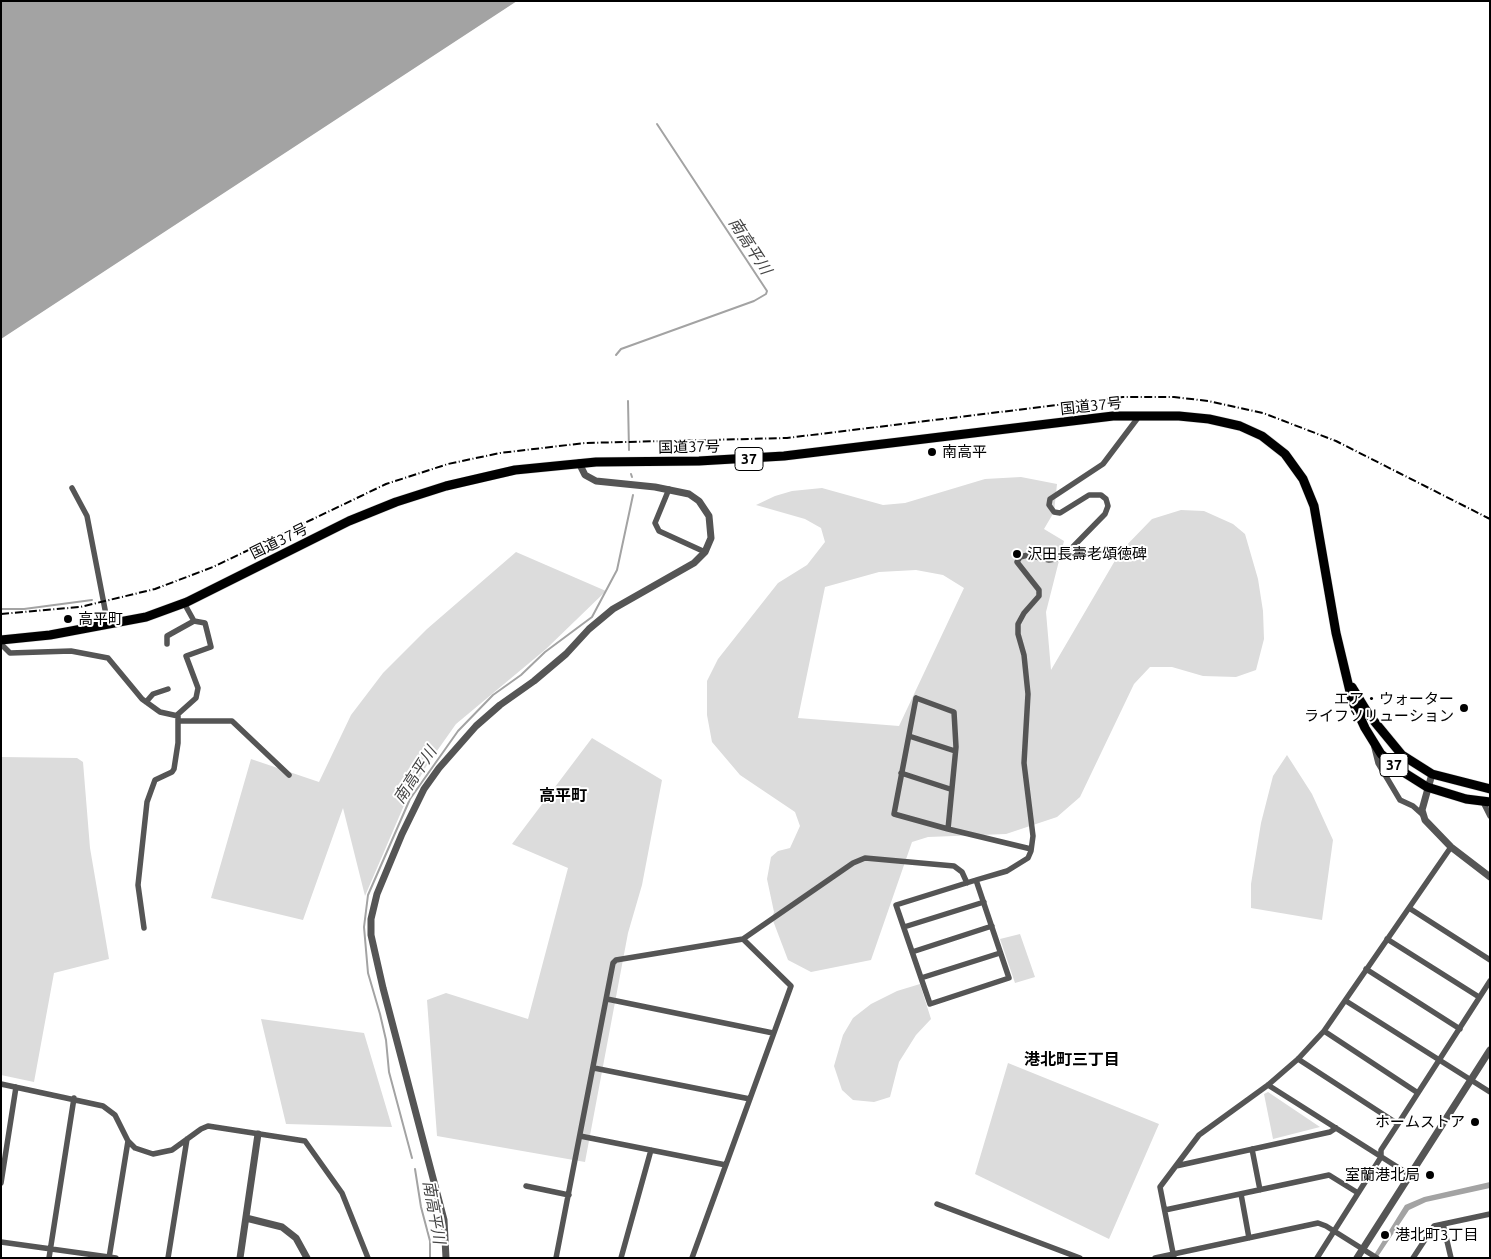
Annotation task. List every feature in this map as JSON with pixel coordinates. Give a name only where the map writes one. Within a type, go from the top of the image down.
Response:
[{"type":"highway","name":"国道37号","points":[[1,640],[50,635],[146,617],[184,603],[349,521],[396,502],[446,486],[515,470],[578,463],[753,459],[833,452],[1113,416],[1140,415],[1199,418],[1240,426],[1272,443],[1294,464],[1303,479],[1314,506],[1346,676],[1355,709],[1381,754],[1400,770],[1427,787],[1466,799],[1487,802]]},
{"type":"highway","name":"国道37号","points":[[1346,676],[1359,699],[1387,738],[1402,754],[1432,774],[1490,789]]},
{"type":"street","points":[[976,880],[1009,978],[930,1004],[896,905],[976,880],[1008,871],[1028,858],[1031,849],[1033,836],[1024,763],[1028,694],[1024,655],[1018,634],[1021,618],[1039,596],[1039,590],[1017,562],[1020,557],[1028,555],[1049,560],[1062,558],[1104,514],[1108,506],[1106,499],[1102,495],[1090,495],[1060,513],[1054,512],[1049,505],[1050,499],[1103,464],[1140,415]]},
{"type":"street","points":[[446,1258],[444,1220],[382,988],[371,935],[371,919],[377,894],[402,834],[424,790],[439,768],[476,726],[566,654],[589,629],[613,609],[680,572],[705,552],[711,533],[710,522],[704,508],[689,494],[669,489],[596,481],[585,475],[578,463]]},
{"type":"street","points":[[72,488],[86,516],[108,625]]},
{"type":"street","points":[[669,489],[655,523],[659,531],[705,552]]},
{"type":"street","points":[[144,928],[138,885],[147,802],[155,780],[172,772],[174,769],[178,718],[196,698],[198,688],[186,656],[211,647],[205,623],[194,620],[184,603]]},
{"type":"street","points":[[168,644],[167,636],[194,620]]},
{"type":"street","points":[[1,644],[10,653],[71,651],[108,658],[146,702],[160,712],[178,718],[232,721],[289,775]]},
{"type":"street","points":[[146,702],[154,694],[168,689]]},
{"type":"street","points":[[948,829],[950,789],[955,751],[954,712],[916,698],[894,814],[948,829],[1031,849]]},
{"type":"street","points":[[909,736],[955,751]]},
{"type":"street","points":[[1374,744],[1378,763],[1400,800],[1413,806],[1423,815],[1433,831],[1490,877]]},
{"type":"street","points":[[901,773],[950,789]]},
{"type":"street","points":[[1423,815],[1422,810],[1427,787],[1432,774]]},
{"type":"street","points":[[1487,802],[1490,816]]},
{"type":"street","points":[[1174,1256],[1160,1188],[1199,1135],[1268,1085],[1298,1059],[1324,1031],[1451,847]]},
{"type":"street","points":[[556,1258],[613,963],[616,960],[743,939],[853,862],[865,858],[954,866],[962,872],[967,883]]},
{"type":"street","points":[[904,927],[984,902]]},
{"type":"street","points":[[1409,908],[1489,957]]},
{"type":"street","points":[[912,952],[992,926]]},
{"type":"street","points":[[692,1258],[791,986],[743,939]]},
{"type":"street","points":[[1387,939],[1479,997]]},
{"type":"street","points":[[921,978],[1000,953]]},
{"type":"street","points":[[1366,969],[1460,1029]]},
{"type":"street","points":[[1317,1258],[1382,1157],[1382,1150],[1398,1124],[1490,981]]},
{"type":"street","points":[[606,999],[773,1033]]},
{"type":"street","points":[[1346,1001],[1490,1092]]},
{"type":"street","points":[[1324,1031],[1418,1093]]},
{"type":"street","points":[[1357,1258],[1490,1050]]},
{"type":"street","points":[[1298,1059],[1398,1124]]},
{"type":"street","points":[[594,1068],[750,1099]]},
{"type":"street","points":[[1,1084],[74,1098],[109,1109],[115,1116],[128,1141],[135,1148],[154,1154],[172,1150],[208,1126],[305,1141],[342,1193],[368,1258]]},
{"type":"street","points":[[1268,1085],[1410,1175]]},
{"type":"street","points":[[1,1183],[16,1087]]},
{"type":"street","points":[[49,1258],[74,1098]]},
{"type":"street","points":[[1176,1166],[1330,1132],[1336,1128]]},
{"type":"street","points":[[240,1258],[258,1134]]},
{"type":"street","points":[[580,1136],[726,1165]]},
{"type":"street","points":[[168,1258],[187,1139]]},
{"type":"street","points":[[109,1257],[128,1141]]},
{"type":"street","points":[[1252,1148],[1260,1190]]},
{"type":"street","points":[[621,1258],[651,1150]]},
{"type":"street","points":[[1165,1210],[1330,1175],[1358,1193]]},
{"type":"street","points":[[526,1186],[569,1195]]},
{"type":"street","points":[[1241,1194],[1249,1238]]},
{"type":"street","points":[[937,1204],[1080,1258]]},
{"type":"street","points":[[1413,1258],[1434,1226],[1490,1214]]},
{"type":"street","points":[[246,1218],[282,1226],[296,1238],[307,1258]]},
{"type":"street","points":[[1155,1258],[1174,1256],[1318,1223],[1335,1231],[1374,1256]]},
{"type":"street","points":[[1443,1224],[1451,1258]]},
{"type":"street","points":[[1,1242],[116,1258]]},
{"type":"shaded area","points":[[1,1],[517,1],[1,339]]},
{"type":"shaded area","points":[[1021,477],[1057,484],[1054,512],[1044,529],[1064,541],[1046,612],[1051,670],[1120,552],[1152,519],[1181,510],[1204,511],[1233,524],[1245,534],[1258,579],[1263,611],[1264,639],[1256,670],[1236,677],[1203,676],[1172,667],[1150,667],[1134,684],[1080,797],[1057,817],[1006,834],[928,837],[912,842],[871,960],[811,972],[788,960],[772,918],[774,912],[767,879],[771,857],[778,851],[790,848],[800,826],[795,812],[740,775],[712,742],[707,715],[707,681],[718,659],[778,583],[807,565],[825,542],[821,528],[805,519],[756,505],[775,496],[792,491],[822,488],[883,505],[905,503],[985,479]],"holes":[[[916,570],[943,575],[964,588],[899,726],[798,718],[825,587],[879,572]]]},
{"type":"shaded area","points":[[516,552],[606,591],[546,649],[456,724],[427,765],[405,803],[365,896],[343,808],[303,920],[211,898],[251,759],[319,782],[351,715],[383,673],[427,629]]},
{"type":"shaded area","points":[[592,738],[662,780],[642,885],[628,933],[585,1162],[437,1136],[427,1000],[446,993],[528,1019],[568,868],[512,844]]},
{"type":"shaded area","points":[[1287,755],[1312,794],[1333,840],[1322,920],[1251,908],[1251,884],[1261,823],[1273,776]]},
{"type":"shaded area","points":[[1,757],[77,758],[83,762],[90,848],[109,959],[54,973],[34,1082],[1,1075]]},
{"type":"shaded area","points":[[1020,934],[1035,977],[1015,983],[1000,939]]},
{"type":"shaded area","points":[[920,984],[931,1019],[916,1035],[899,1062],[890,1097],[874,1102],[853,1100],[842,1090],[834,1066],[843,1035],[853,1018],[871,1004],[897,991]]},
{"type":"shaded area","points":[[261,1019],[364,1033],[392,1127],[286,1124]]},
{"type":"shaded area","points":[[1008,1063],[1159,1124],[1109,1239],[975,1174]]},
{"type":"shaded area","points":[[1268,1092],[1320,1127],[1273,1139],[1264,1094]]},
{"type":"shaded area","points":[[1490,1182],[1490,1188],[1426,1202],[1409,1210],[1377,1258],[1372,1258],[1405,1205],[1424,1197]]},
{"type":"waterway","name":"南高平川","points":[[616,355],[621,349],[754,301],[766,294],[767,291],[657,124]]},
{"type":"waterway","name":"南高平川","points":[[628,401],[629,450]]},
{"type":"waterway","name":"南高平川","points":[[412,1158],[389,1072],[386,1040],[368,973],[364,927],[368,895],[410,799],[458,731],[493,695],[521,675],[545,652],[592,617],[617,570],[633,495]]},
{"type":"waterway","points":[[1,609],[24,609],[92,600]]},
{"type":"waterway","name":"南高平川","points":[[415,1169],[421,1207],[430,1241],[430,1258]]},
{"type":"railway","points":[[1,614],[80,607],[155,589],[213,567],[386,484],[448,464],[500,453],[585,443],[787,438],[1123,397],[1174,397],[1208,401],[1263,413],[1336,441],[1490,519]]},
{"type":"place","name":"南高平","points":[[932,452]]},
{"type":"place","name":"沢田長壽老頌徳碑","points":[[1017,554]]},
{"type":"place","name":"高平町","points":[[68,619]]},
{"type":"place","name":"エア・ウォーター ライフソリューション","points":[[1464,708]]},
{"type":"place","name":"ホームストア","points":[[1475,1122]]},
{"type":"place","name":"室蘭港北局","points":[[1430,1175]]},
{"type":"place","name":"港北町3丁目","points":[[1385,1235]]},
{"type":"district","name":"高平町","points":[[563,796]]},
{"type":"district","name":"港北町三丁目","points":[[1072,1060]]}]
